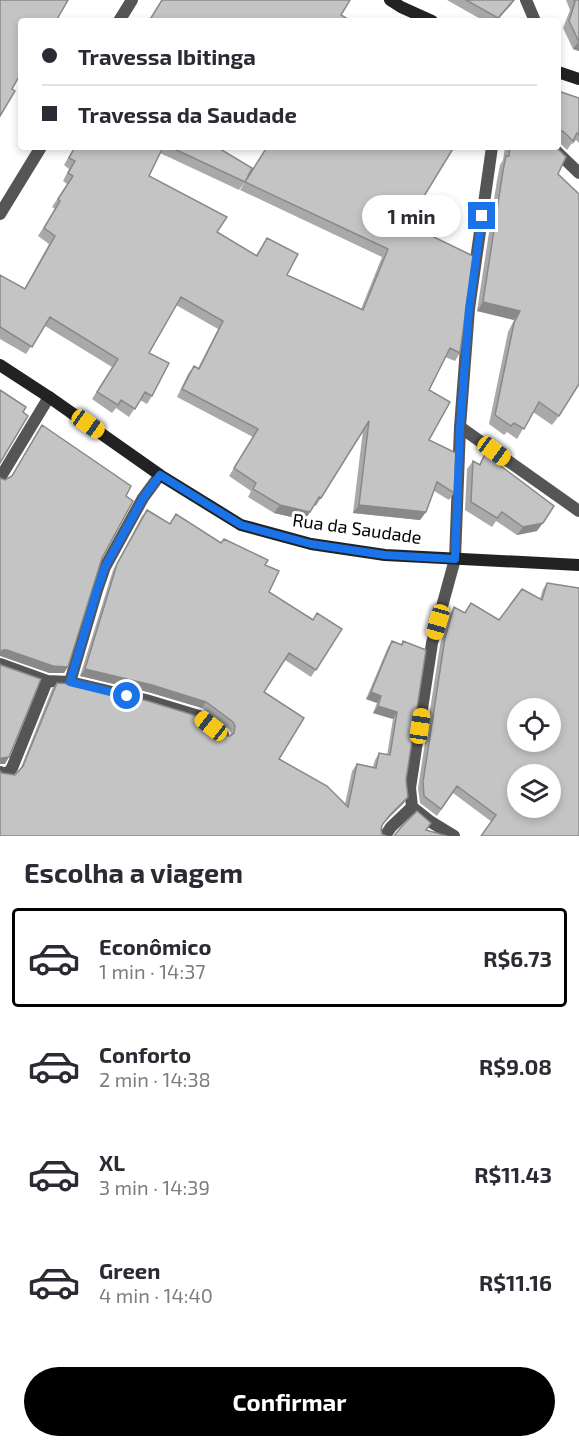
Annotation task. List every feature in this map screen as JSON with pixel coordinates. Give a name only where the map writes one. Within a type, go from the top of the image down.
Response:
[{"type":"main road","points":[[390,0],[425,18]]},
{"type":"main road","points":[[561,73],[579,79]]},
{"type":"main road","name":"Rua da Saudade","points":[[0,366],[49,397],[160,475],[241,525],[322,545],[385,555],[579,565]]},
{"type":"street","points":[[121,18],[132,0]]},
{"type":"street","points":[[526,0],[534,18]]},
{"type":"street","points":[[0,214],[39,150]]},
{"type":"street","points":[[454,836],[430,822],[412,807],[410,788],[432,643],[455,559],[460,427],[469,309],[492,150]]},
{"type":"street","points":[[555,150],[579,173]]},
{"type":"street","points":[[0,478],[49,397]]},
{"type":"street","points":[[460,427],[579,511]]},
{"type":"street","points":[[70,682],[105,567],[143,498],[160,475]]},
{"type":"street","points":[[0,664],[47,681],[70,682],[146,700],[199,716],[224,735]]},
{"type":"street","points":[[0,772],[7,774],[12,768],[47,681]]},
{"type":"street","points":[[385,836],[412,807]]},
{"type":"building","points":[[0,0],[68,0],[58,18],[18,18],[18,78],[12,89],[15,91],[0,116]]},
{"type":"building","points":[[162,0],[350,0],[341,15],[346,18],[151,18]]},
{"type":"building","points":[[466,0],[514,0],[498,18]]},
{"type":"building","points":[[574,0],[579,0],[579,42],[569,21]]},
{"type":"building","points":[[561,92],[579,98],[579,135],[577,133],[573,141],[561,130]]},
{"type":"building","points":[[73,150],[162,150],[149,176],[227,217],[217,232],[257,256],[267,238],[298,254],[287,275],[363,310],[388,249],[245,182],[265,150],[452,150],[407,224],[473,256],[460,353],[450,348],[429,390],[450,402],[429,440],[456,453],[454,493],[437,482],[426,512],[359,505],[369,421],[310,512],[280,505],[253,489],[256,483],[234,468],[258,429],[182,389],[194,366],[199,369],[223,321],[181,297],[149,353],[169,363],[152,396],[145,392],[135,409],[121,400],[118,405],[97,392],[118,359],[50,317],[32,347],[0,327],[0,275],[25,289],[55,236],[44,228],[60,201],[58,199],[73,176],[68,173],[75,161],[69,158]]},
{"type":"building","points":[[176,150],[222,150],[252,168],[245,182]]},
{"type":"building","points":[[510,150],[559,150],[566,157],[558,174],[579,194],[579,384],[559,416],[539,402],[524,429],[514,423],[511,426],[495,415],[514,323],[520,311],[483,302],[503,171],[506,156],[509,156]]},
{"type":"building","points":[[0,390],[26,407],[23,412],[28,416],[0,463]]},
{"type":"building","points":[[42,425],[131,486],[126,496],[133,501],[102,558],[68,667],[53,666],[7,650],[0,652],[0,478],[5,480],[12,476]]},
{"type":"building","points":[[485,454],[554,506],[543,523],[523,527],[502,512],[497,518],[471,502],[473,461],[480,465]]},
{"type":"building","points":[[147,510],[170,524],[176,514],[221,543],[224,539],[268,560],[265,565],[279,571],[269,592],[313,620],[317,613],[342,629],[316,670],[289,653],[264,692],[304,718],[279,759],[327,786],[348,807],[357,764],[376,768],[379,753],[390,755],[397,712],[378,706],[381,696],[371,692],[392,641],[402,645],[403,641],[426,650],[406,780],[408,797],[382,825],[382,834],[386,836],[0,836],[0,771],[15,775],[23,766],[57,683],[73,684],[148,701],[200,717],[226,736],[234,733],[233,722],[206,702],[152,685],[85,669],[117,564]]},
{"type":"building","points":[[547,583],[579,588],[579,836],[481,836],[496,815],[457,786],[441,809],[424,796],[423,782],[445,638],[454,607],[465,613],[471,603],[499,620],[522,589],[542,600]]},
{"type":"building","points":[[0,664],[41,679],[9,757],[0,760]]},
{"type":"building","points":[[417,811],[431,823],[426,830],[447,836],[394,836]]},
{"type":"route","points":[[127,696],[70,682],[105,567],[143,498],[160,475],[241,525],[311,544],[385,555],[455,559],[460,427],[469,309],[482,216]]}]
